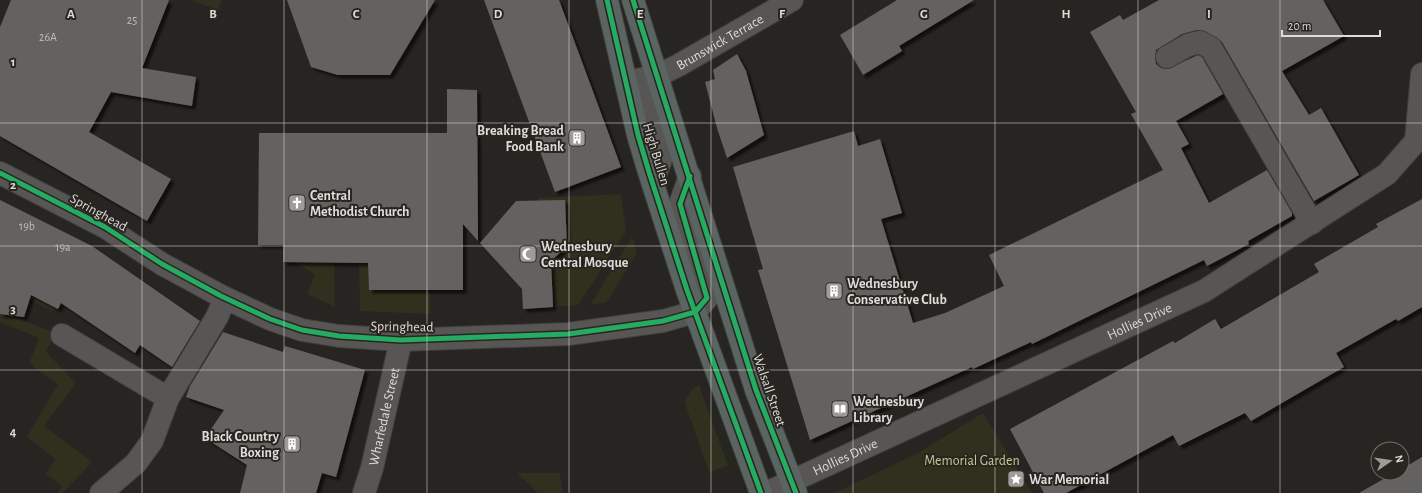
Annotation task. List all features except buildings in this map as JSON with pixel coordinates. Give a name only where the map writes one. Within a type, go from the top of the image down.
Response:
[{"type":"highway","name":"High Bullen","points":[[607,0],[690,176],[724,293]]},
{"type":"highway","name":"High Bullen","points":[[633,0],[643,79],[638,135],[694,312]]},
{"type":"highway","name":"Walsall Street","points":[[724,293],[758,395],[778,490]]},
{"type":"highway","points":[[694,312],[778,490]]},
{"type":"street","name":"Brunswick Terrace","points":[[643,79],[678,65],[792,0]]},
{"type":"street","points":[[1167,57],[1188,45],[1200,42],[1211,48],[1312,223]]},
{"type":"street","name":"Hollies Drive","points":[[778,490],[1204,292],[1312,223],[1387,174],[1416,140],[1422,74]]},
{"type":"street","name":"Springhead","points":[[0,172],[105,227],[158,261],[225,298],[270,319],[302,330],[339,336],[401,340],[568,334],[663,321],[694,312]]},
{"type":"street","points":[[690,176],[680,204],[707,298],[694,312]]},
{"type":"street","points":[[101,493],[136,463],[152,441],[168,398],[217,317],[225,298]]},
{"type":"street","points":[[62,336],[168,398]]},
{"type":"street","name":"Wharfedale Street","points":[[364,493],[372,468],[401,340]]},
{"type":"green space","points":[[190,0],[222,0],[218,10]]},
{"type":"green space","points":[[621,194],[626,231],[578,305],[553,307],[551,261],[563,250],[563,239],[567,239],[566,214],[538,201],[538,198]]},
{"type":"green space","points":[[632,237],[637,253],[606,303],[591,304]]},
{"type":"green space","points":[[359,261],[368,262],[369,290],[430,290],[430,314],[360,311]]},
{"type":"green space","points":[[294,262],[334,263],[335,307],[307,294],[315,274]]},
{"type":"green space","points":[[0,280],[58,309],[52,311],[0,284]]},
{"type":"green space","points":[[0,314],[12,316],[55,333],[46,352],[76,383],[44,426],[92,462],[63,493],[58,493],[62,486],[46,474],[55,459],[27,437],[58,384],[36,369],[30,361],[39,338],[0,322]]},
{"type":"green space","points":[[699,385],[728,466],[709,472],[684,401],[693,388]]},
{"type":"green space","name":"Memorial Garden","points":[[983,413],[1032,493],[834,493],[916,454]]},
{"type":"green space","points":[[517,473],[560,473],[562,493],[538,493]]},
{"type":"cycle path","points":[[607,0],[638,135],[649,172],[687,290],[761,493]]},
{"type":"cycle path","points":[[633,0],[756,390],[796,493]]},
{"type":"cycle path","points":[[0,173],[105,227],[162,264],[221,296],[270,319],[302,330],[339,336],[401,340],[568,334],[663,321],[695,312],[707,298],[680,204],[690,176]]},
{"type":"place","name":"Breaking Bread Food Bank","points":[[577,138]]},
{"type":"place","name":"Central Methodist Church","points":[[297,203]]},
{"type":"place","name":"Wednesbury Central Mosque","points":[[528,254]]},
{"type":"place","name":"Wednesbury Conservative Club","points":[[834,291]]},
{"type":"place","name":"Wednesbury Library","points":[[840,409]]},
{"type":"place","name":"Black Country Boxing","points":[[292,444]]},
{"type":"place","name":"War Memorial","points":[[1016,479]]}]
